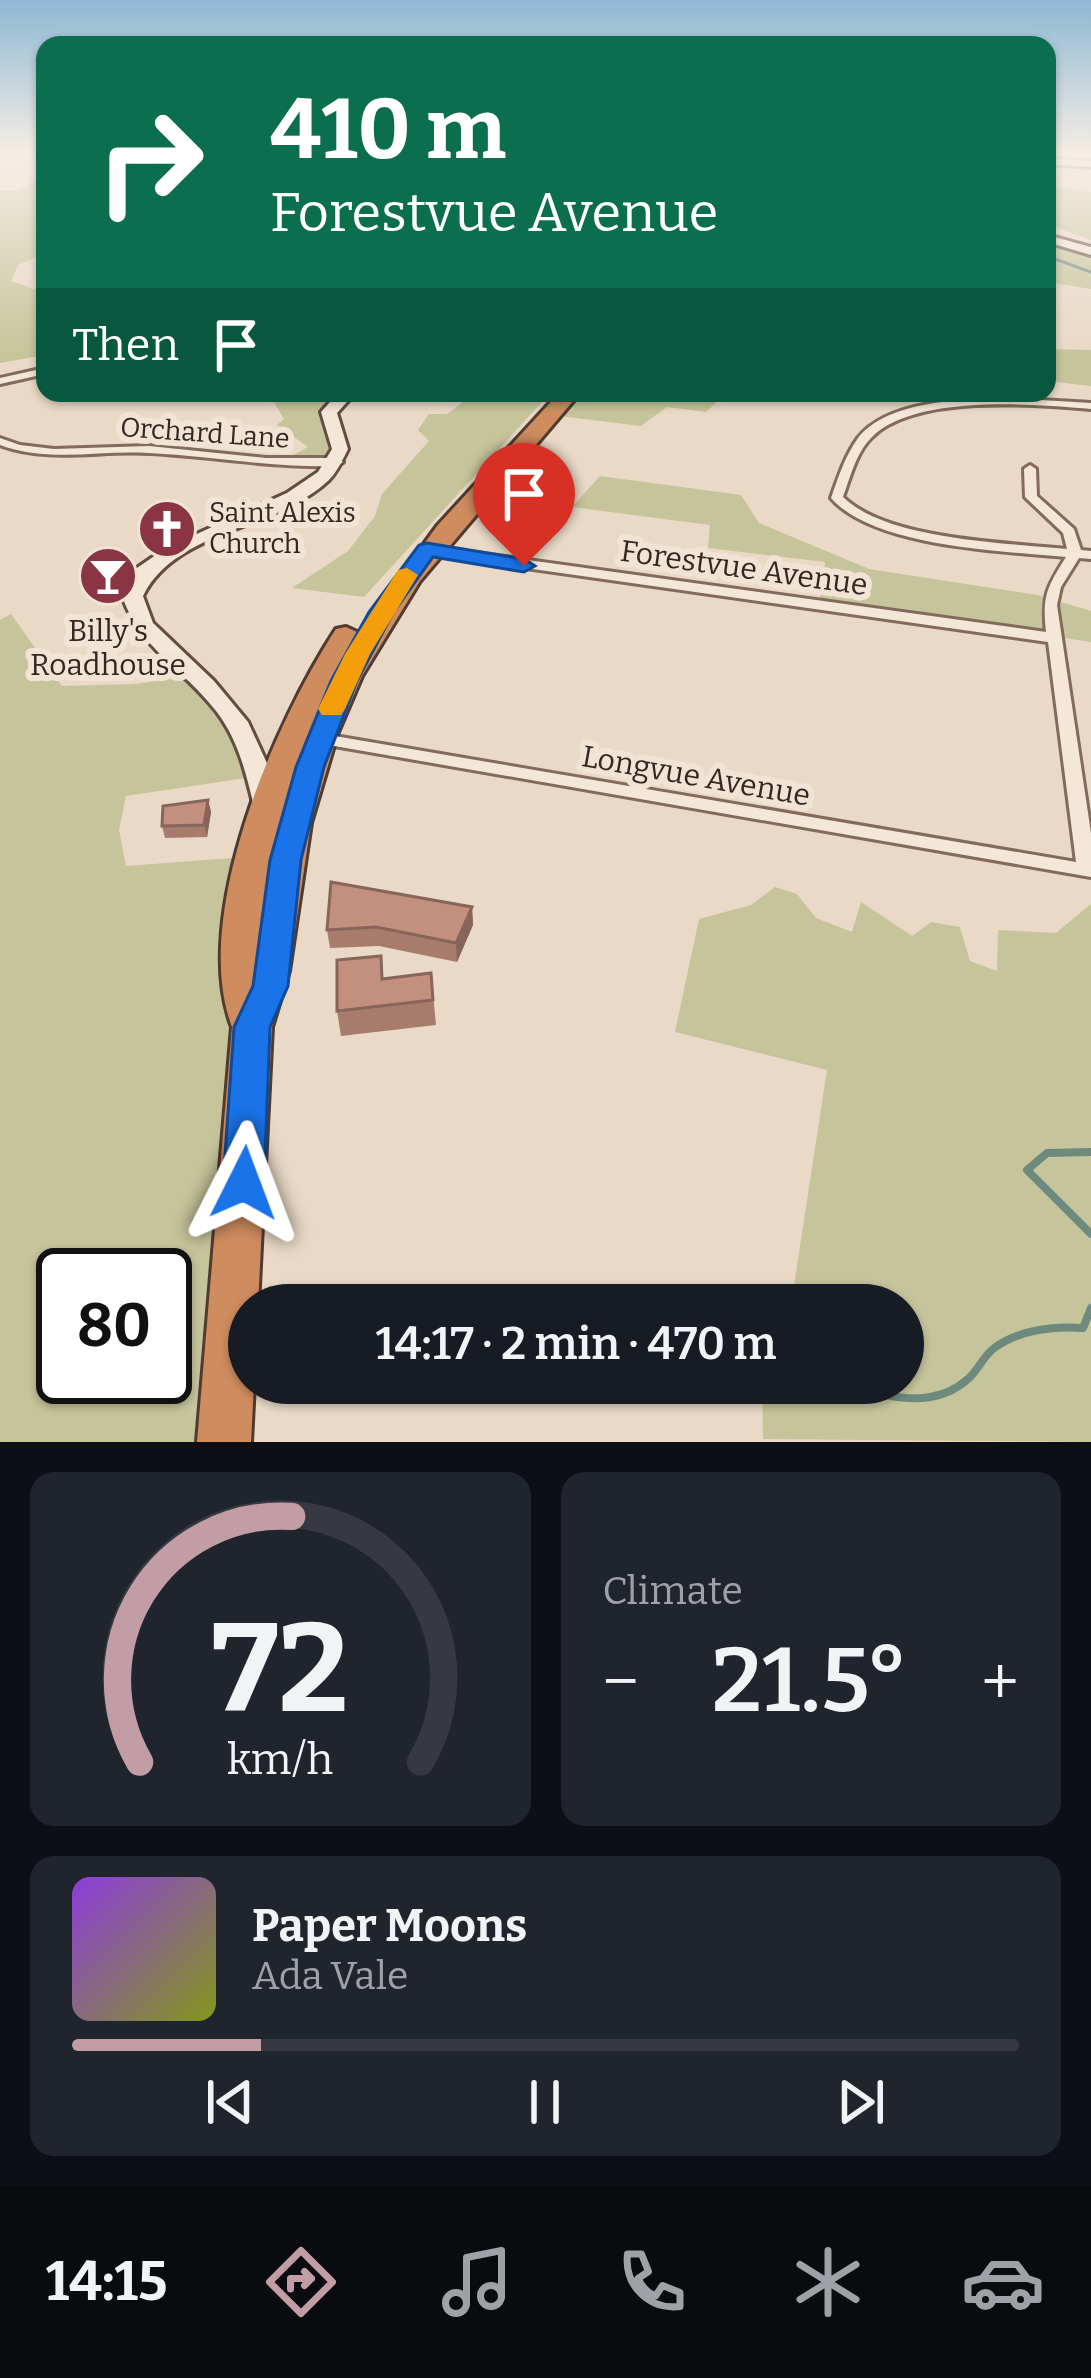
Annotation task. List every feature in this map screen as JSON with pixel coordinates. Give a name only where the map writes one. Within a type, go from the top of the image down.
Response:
[{"type":"highway","points":[[224,1442],[252,1027],[271,986],[281,819],[321,679],[372,598],[549,402]]},
{"type":"highway","points":[[308,736],[364,641],[427,550],[562,402]]},
{"type":"street","points":[[1056,241],[1091,251]]},
{"type":"street","points":[[0,381],[36,372]]},
{"type":"street","points":[[281,819],[243,727],[212,687],[143,625],[132,594],[159,559],[291,502],[325,479],[340,449],[329,412],[334,402]]},
{"type":"street","points":[[1083,554],[880,529],[847,513],[837,498],[868,433],[911,412],[948,405],[1091,406]]},
{"type":"street","name":"Orchard Lane","points":[[0,441],[41,452],[143,448],[272,463],[337,462]]},
{"type":"street","points":[[1030,469],[1031,497],[1069,532],[1083,554]]},
{"type":"street","name":"Forestvue Avenue","points":[[427,550],[1054,638]]},
{"type":"street","points":[[1054,638],[1054,587],[1083,554]]},
{"type":"street","name":"Longvue Avenue","points":[[308,736],[1087,871],[1054,638]]},
{"type":"shaded area","points":[[0,221],[36,221],[36,257],[18,265],[11,281],[36,290],[36,357],[0,363]]},
{"type":"shaded area","points":[[1056,221],[1091,221],[1091,240],[1056,227]]},
{"type":"shaded area","points":[[1056,243],[1091,254],[1091,289],[1056,283]]},
{"type":"shaded area","points":[[1056,349],[1091,350],[1091,386],[1056,382]]},
{"type":"shaded area","points":[[274,402],[328,403],[322,416],[330,453],[314,459],[286,459],[308,447],[277,425],[284,419]]},
{"type":"shaded area","points":[[463,402],[542,402],[364,597],[292,588],[348,551],[375,516],[382,494],[429,441],[418,430],[429,414],[447,414]]},
{"type":"shaded area","points":[[571,402],[717,402],[706,412],[667,407],[641,426],[559,416]]},
{"type":"shaded area","points":[[600,476],[741,495],[759,523],[869,569],[1037,595],[1091,611],[1091,642],[820,601],[825,562],[708,548],[710,525],[572,507]]},
{"type":"shaded area","points":[[11,614],[62,686],[136,684],[198,674],[260,776],[126,796],[119,830],[126,866],[258,856],[233,1284],[228,1284],[224,1442],[0,1442],[0,620]]},
{"type":"shaded area","points":[[775,887],[797,894],[816,918],[852,932],[861,902],[912,936],[931,922],[960,927],[970,961],[997,971],[998,930],[1056,933],[1091,904],[1091,1442],[763,1439],[762,1404],[924,1404],[924,1284],[794,1284],[827,1070],[675,1032],[699,919],[751,905]]},
{"type":"building","points":[[99,558],[118,558],[111,571],[92,571]]},
{"type":"building","points":[[208,800],[204,825],[162,826],[163,806]]},
{"type":"building","points":[[331,882],[472,907],[456,943],[376,927],[327,930]]},
{"type":"building","points":[[381,956],[382,979],[431,973],[433,1000],[337,1011],[337,960]]},
{"type":"waterway","points":[[1056,259],[1091,272]]},
{"type":"waterway","points":[[1091,1152],[1047,1153],[1027,1170],[1091,1234]]},
{"type":"waterway","points":[[924,1398],[955,1388],[989,1352],[1013,1337],[1083,1328],[1091,1308]]},
{"type":"slow traffic","points":[[331,709],[357,654],[407,575]]},
{"type":"place","name":"Saint Alexis Church","points":[[167,529]]},
{"type":"place","name":"Billy's Roadhouse","points":[[108,576]]},
{"type":"route","points":[[244,1183],[252,1027],[271,986],[279,899],[293,824],[331,709],[381,612],[427,550],[524,566]]}]
